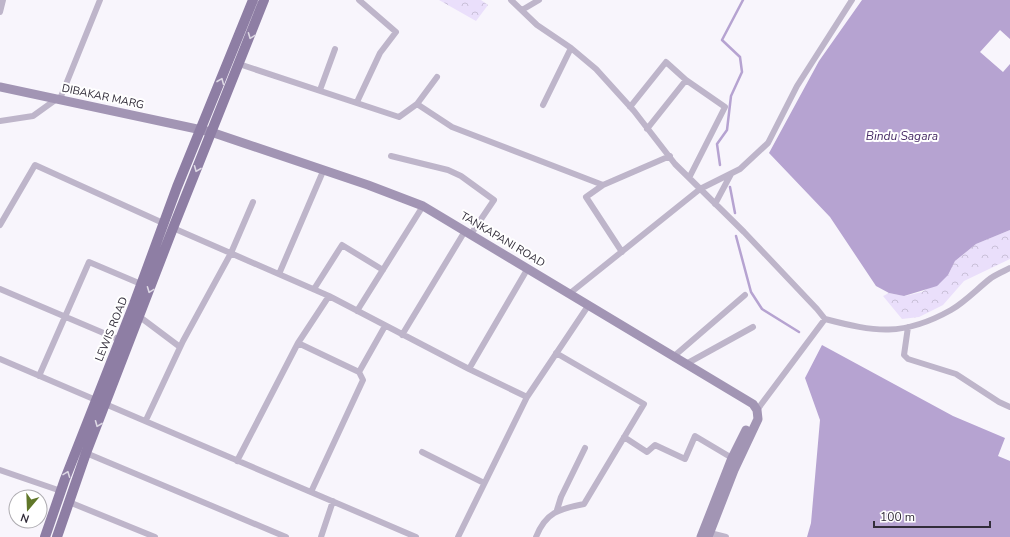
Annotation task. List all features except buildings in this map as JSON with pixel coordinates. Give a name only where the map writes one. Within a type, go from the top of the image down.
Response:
[{"type":"main road","name":"LEWIS ROAD","points":[[56,537],[86,453],[120,340],[176,187],[254,0]]},
{"type":"main road","points":[[240,64],[264,0]]},
{"type":"main road","name":"LEWIS ROAD","points":[[45,537],[61,491],[140,317],[173,228],[240,64]]},
{"type":"main road","name":"DIBAKAR MARG","points":[[0,86],[211,132]]},
{"type":"main road","name":"TANKAPANI ROAD","points":[[211,132],[324,170],[423,206],[752,404],[757,411]]},
{"type":"main road","points":[[706,536],[732,458],[757,411]]},
{"type":"main road","points":[[706,536],[734,470],[758,419],[757,411]]},
{"type":"street","points":[[0,12],[3,0]]},
{"type":"street","points":[[0,121],[33,116],[59,99],[100,0]]},
{"type":"street","points":[[357,102],[380,53],[396,32],[359,0]]},
{"type":"street","points":[[511,0],[537,25],[571,48],[596,69],[630,107],[689,178],[775,265],[824,319],[863,329],[896,330],[921,324],[951,310],[992,277],[1010,268]]},
{"type":"street","points":[[522,10],[539,0]]},
{"type":"street","points":[[569,294],[700,189],[740,168],[768,143],[797,86],[852,0]]},
{"type":"street","points":[[544,105],[571,48]]},
{"type":"street","points":[[320,90],[335,49]]},
{"type":"street","points":[[630,107],[666,62],[686,80],[724,107],[689,178]]},
{"type":"street","points":[[240,64],[399,117],[417,104],[437,78]]},
{"type":"street","points":[[647,129],[686,80]]},
{"type":"street","points":[[417,104],[452,127],[603,185]]},
{"type":"street","points":[[391,156],[448,170],[461,176],[494,200],[468,232],[402,335]]},
{"type":"street","points":[[622,252],[586,197],[603,185],[670,156]]},
{"type":"street","points":[[0,225],[35,165],[163,223]]},
{"type":"street","points":[[279,274],[324,170]]},
{"type":"street","points":[[715,204],[730,174]]},
{"type":"street","points":[[146,420],[180,347],[231,253],[253,202]]},
{"type":"street","points":[[357,311],[423,206]]},
{"type":"street","points":[[173,228],[329,296],[402,335],[527,397]]},
{"type":"street","points":[[314,289],[342,245],[383,270]]},
{"type":"street","points":[[39,376],[89,262],[141,284]]},
{"type":"street","points":[[469,369],[528,268]]},
{"type":"street","points":[[0,289],[120,340]]},
{"type":"street","points":[[673,357],[745,295]]},
{"type":"street","points":[[237,460],[298,343],[329,296]]},
{"type":"street","points":[[458,537],[527,397],[588,306]]},
{"type":"street","points":[[140,317],[180,347]]},
{"type":"street","points":[[757,411],[824,319]]},
{"type":"street","points":[[358,372],[385,326]]},
{"type":"street","points":[[686,364],[753,327]]},
{"type":"street","points":[[908,327],[904,355],[908,359],[956,374],[999,402],[1010,407]]},
{"type":"street","points":[[298,343],[358,372],[363,380],[311,492]]},
{"type":"street","points":[[556,353],[644,404],[584,504],[557,510]]},
{"type":"street","points":[[0,359],[146,420],[413,536]]},
{"type":"street","points":[[624,437],[647,452],[655,445],[685,459],[695,436],[732,458]]},
{"type":"street","points":[[536,537],[540,526],[557,510],[561,497],[585,448]]},
{"type":"street","points":[[422,452],[484,483]]},
{"type":"street","points":[[86,453],[286,537]]},
{"type":"street","points":[[0,470],[61,491]]},
{"type":"street","points":[[321,537],[333,501]]},
{"type":"street","points":[[69,502],[155,537]]},
{"type":"street","points":[[706,536],[726,537]]},
{"type":"green space","points":[[439,0],[481,0],[488,5],[476,21]]},
{"type":"green space","points":[[1010,230],[1010,259],[964,281],[943,305],[919,317],[902,319],[883,296],[889,293],[905,296],[922,292],[948,275],[955,261],[976,244]]},
{"type":"water","name":"Bindu Sagara","points":[[862,0],[1010,0],[1010,39],[1000,30],[980,52],[1003,72],[1010,64],[1010,230],[976,244],[955,261],[948,275],[937,286],[904,296],[889,293],[876,286],[830,217],[769,153],[819,61]]},
{"type":"water","points":[[822,345],[953,416],[1005,438],[998,456],[1010,461],[1010,537],[807,537],[811,523],[820,420],[805,378]]},
{"type":"waterway","points":[[720,165],[717,144],[727,130],[731,96],[742,72],[740,57],[722,40],[743,0]]},
{"type":"waterway","points":[[730,187],[735,213]]},
{"type":"waterway","points":[[736,236],[751,292],[762,309],[799,332]]}]
